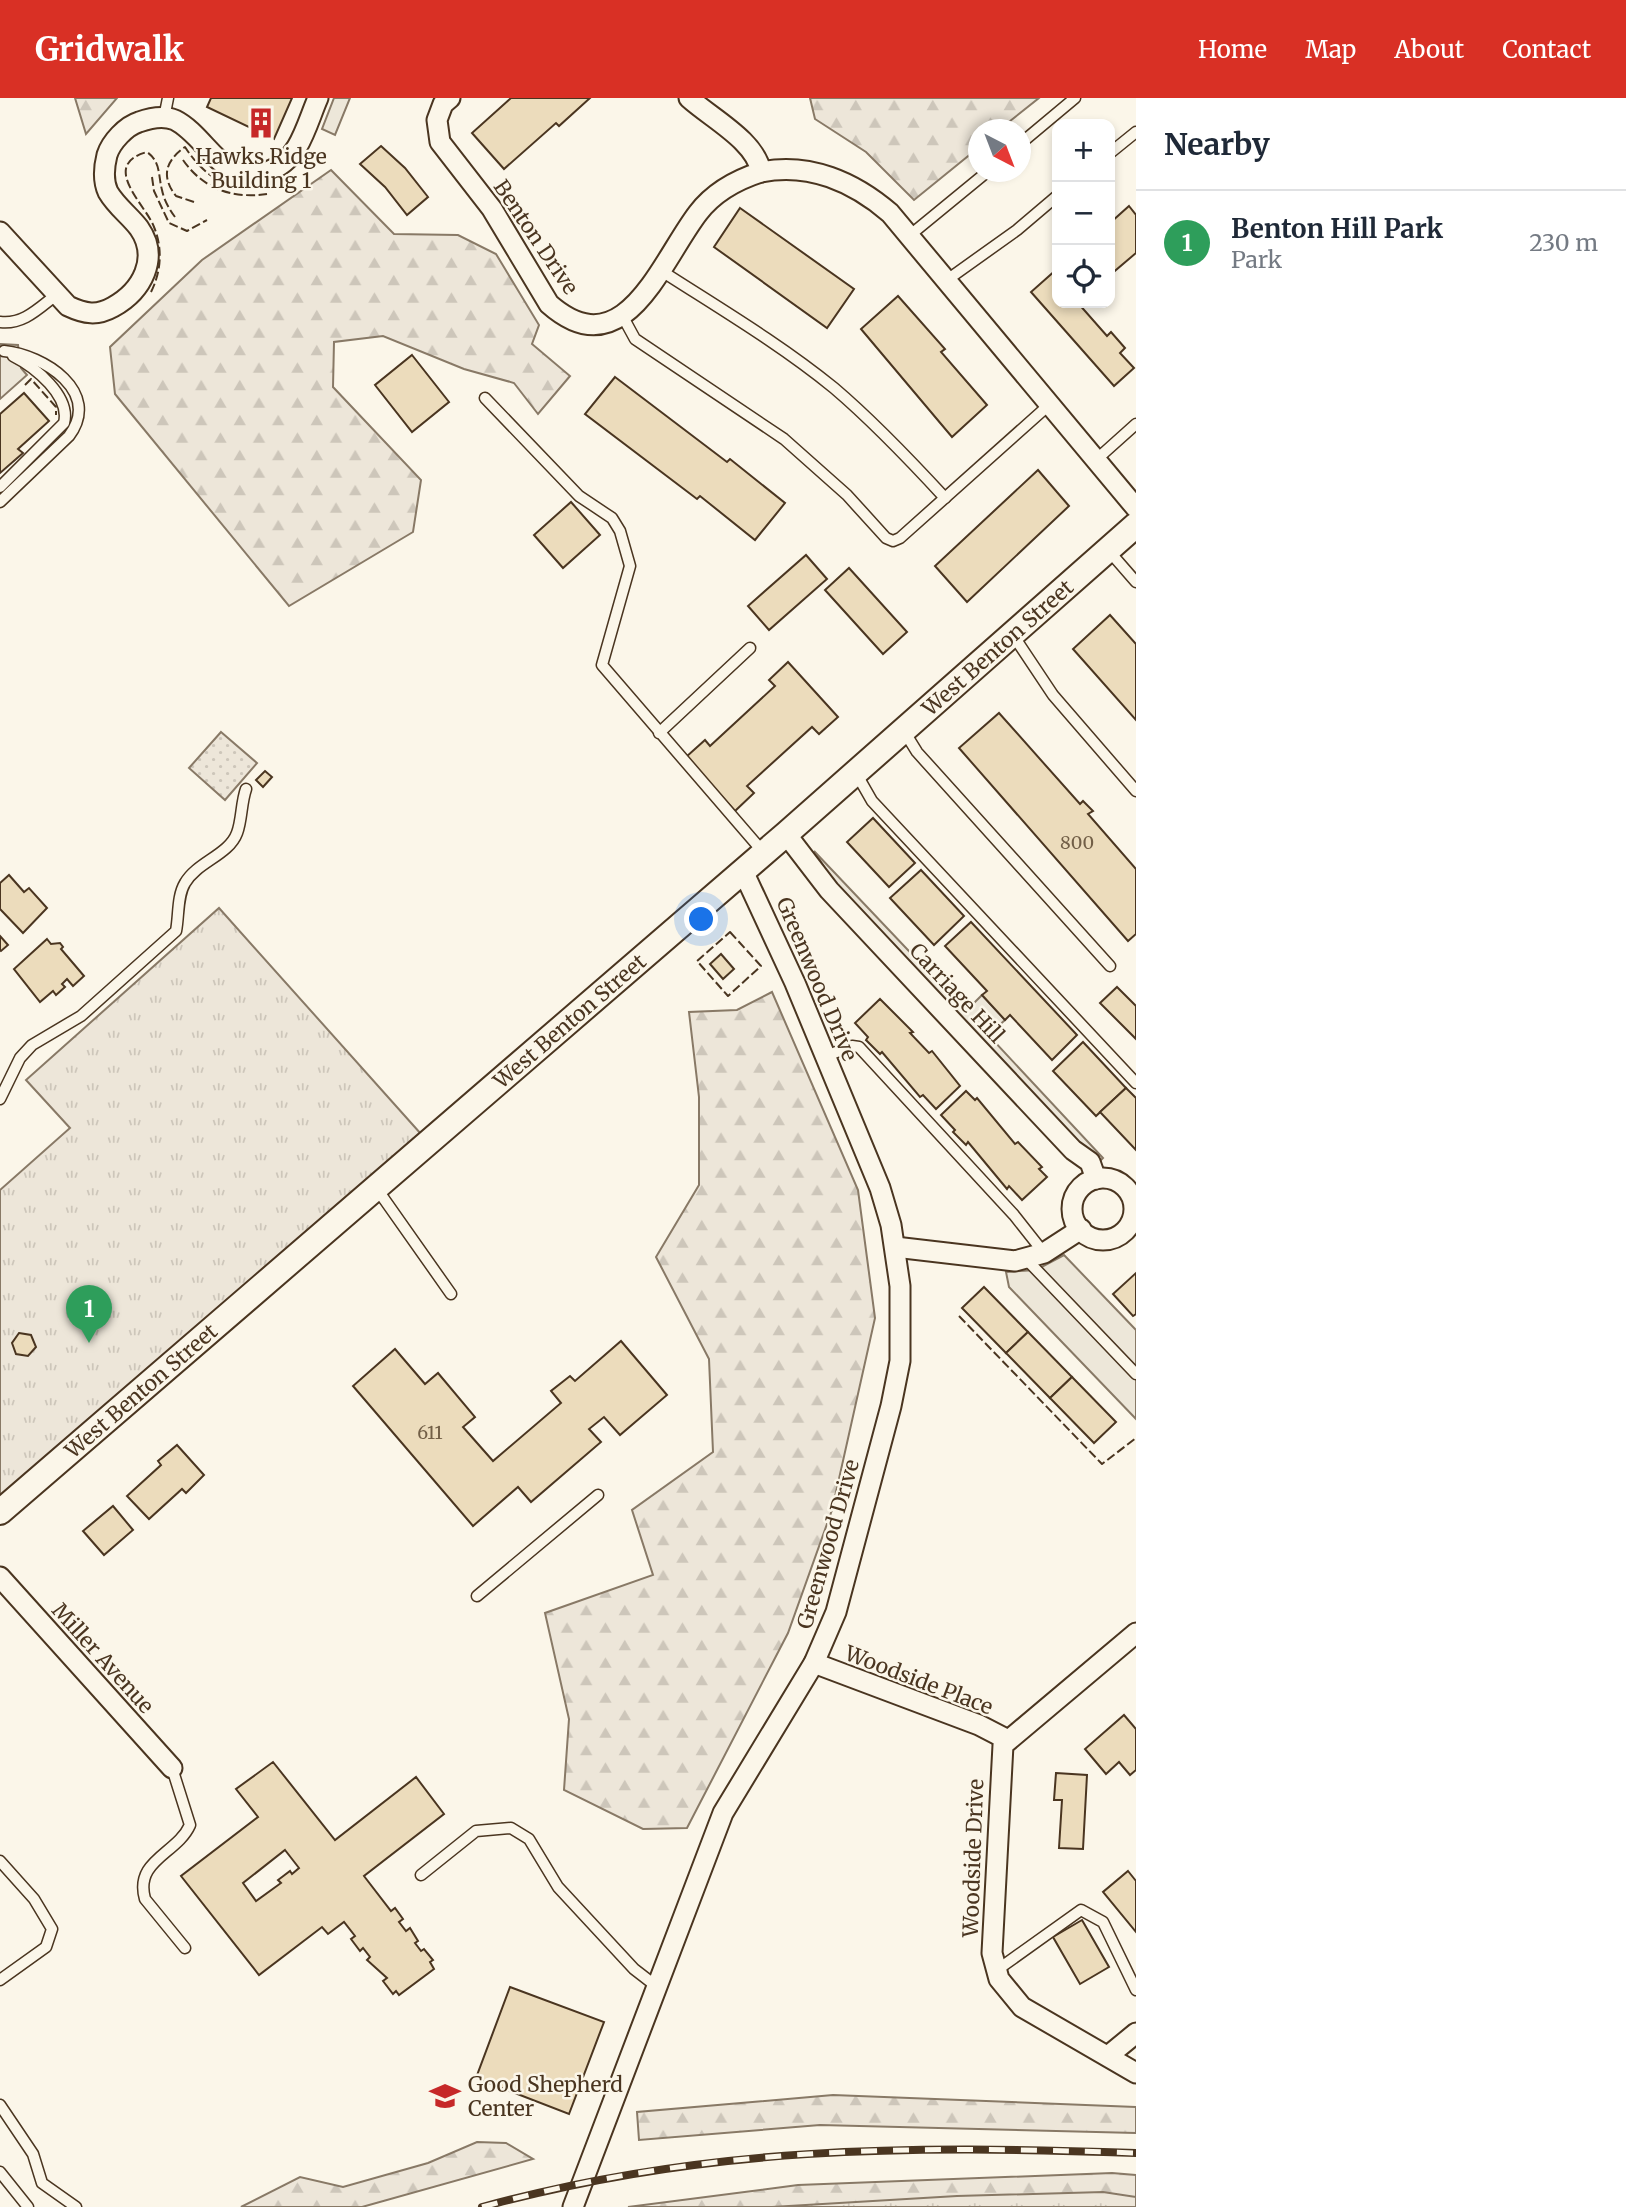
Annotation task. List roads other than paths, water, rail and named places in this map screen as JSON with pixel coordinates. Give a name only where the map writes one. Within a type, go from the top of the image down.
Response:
[{"type":"street","points":[[0,232],[56,295],[83,313],[100,313],[132,293],[145,276],[147,243],[108,191],[104,176],[107,153],[118,138],[133,124],[154,117],[173,119],[193,133],[228,167],[240,175],[256,176],[285,162],[297,148],[318,98]]},
{"type":"street","name":"Benton Drive","points":[[450,98],[443,104],[437,120],[440,142],[492,208],[549,304],[563,316],[579,323],[595,325],[623,317]]},
{"type":"street","points":[[689,98],[751,150],[759,162],[761,172]]},
{"type":"street","points":[[623,317],[638,303],[699,211],[715,195],[743,178],[761,172],[790,169],[819,173],[846,182],[880,205],[909,236],[1136,508]]},
{"type":"street","name":"West Benton Street","points":[[2,1507],[377,1189],[856,773],[1136,525]]},
{"type":"street","name":"Carriage Hill","points":[[786,834],[829,890],[1073,1150],[1090,1162],[1096,1178]]},
{"type":"street","name":"Greenwood Drive","points":[[573,2207],[723,1813],[814,1663],[836,1612],[891,1406],[900,1361],[900,1286],[895,1247],[880,1188],[743,871]]},
{"type":"street","points":[[1096,1178],[1118,1181],[1133,1193],[1134,1212],[1124,1232],[1105,1240],[1095,1238],[1081,1229],[1074,1219],[1074,1198],[1085,1184],[1096,1178]]},
{"type":"street","points":[[895,1247],[1015,1261],[1035,1256],[1081,1229]]},
{"type":"street","name":"Miller Avenue","points":[[0,1577],[172,1768]]},
{"type":"street","points":[[1008,1740],[1136,1633]]},
{"type":"street","name":"Woodside Place","points":[[814,1663],[979,1726],[1008,1740]]},
{"type":"street","name":"Woodside Drive","points":[[1008,1740],[1003,1745],[999,1769],[992,1953],[996,1971],[1009,1994],[1022,2007],[1136,2073]]},
{"type":"street","points":[[1108,2056],[1136,2033]]},
{"type":"lane","points":[[164,118],[168,98]]},
{"type":"lane","points":[[1031,135],[1076,98]]},
{"type":"lane","points":[[1115,149],[1136,132]]},
{"type":"lane","points":[[909,236],[975,182]]},
{"type":"lane","points":[[947,280],[1017,230],[1052,200]]},
{"type":"lane","points":[[660,270],[773,343],[834,389],[898,446],[945,498]]},
{"type":"lane","points":[[0,322],[13,323],[29,316],[56,295]]},
{"type":"lane","points":[[623,317],[635,339],[784,439],[847,495],[886,538],[893,541],[900,538],[1051,404]]},
{"type":"lane","points":[[0,487],[64,423],[67,412],[61,399],[38,373],[4,351],[21,353],[48,364],[74,393],[80,412],[79,423],[69,436],[0,502]]},
{"type":"lane","points":[[485,398],[579,496],[612,518],[620,531],[629,566],[602,665],[764,853]]},
{"type":"lane","points":[[1097,459],[1136,424]]},
{"type":"lane","points":[[1108,550],[1136,582]]},
{"type":"lane","points":[[1012,635],[1053,695],[1136,791]]},
{"type":"lane","points":[[659,733],[750,648]]},
{"type":"lane","points":[[903,731],[918,752],[1110,966]]},
{"type":"lane","points":[[856,773],[872,801],[1136,1083]]},
{"type":"lane","points":[[0,1099],[20,1058],[32,1045],[81,1016],[176,932],[180,897],[185,882],[226,847],[237,833],[240,806],[246,789]]},
{"type":"lane","points":[[825,1056],[852,1046],[859,1047],[1016,1217],[1035,1256],[1136,1374]]},
{"type":"lane","points":[[377,1189],[451,1294]]},
{"type":"lane","points":[[477,1596],[598,1495]]},
{"type":"lane","points":[[172,1768],[190,1825],[182,1837],[148,1867],[142,1879],[142,1891],[145,1899],[185,1948]]},
{"type":"lane","points":[[421,1875],[476,1831],[512,1828],[529,1839],[558,1887],[634,1969],[656,1986]]},
{"type":"lane","points":[[0,1861],[34,1899],[52,1928],[46,1947],[0,1980]]},
{"type":"lane","points":[[996,1971],[1082,1910],[1103,1922],[1136,1990]]},
{"type":"lane","points":[[0,2105],[33,2154],[43,2183],[76,2207]]},
{"type":"lane","points":[[0,2172],[28,2207]]},
{"type":"railway","points":[[482,2207],[565,2187],[646,2172],[807,2154],[969,2149],[1136,2153]]},
{"type":"place","name":"Hawks Ridge Building 1","points":[[261,123]]},
{"type":"place","name":"Benton Hill Park","points":[[89,1343]]},
{"type":"place","name":"Good Shepherd Center","points":[[445,2096]]}]
